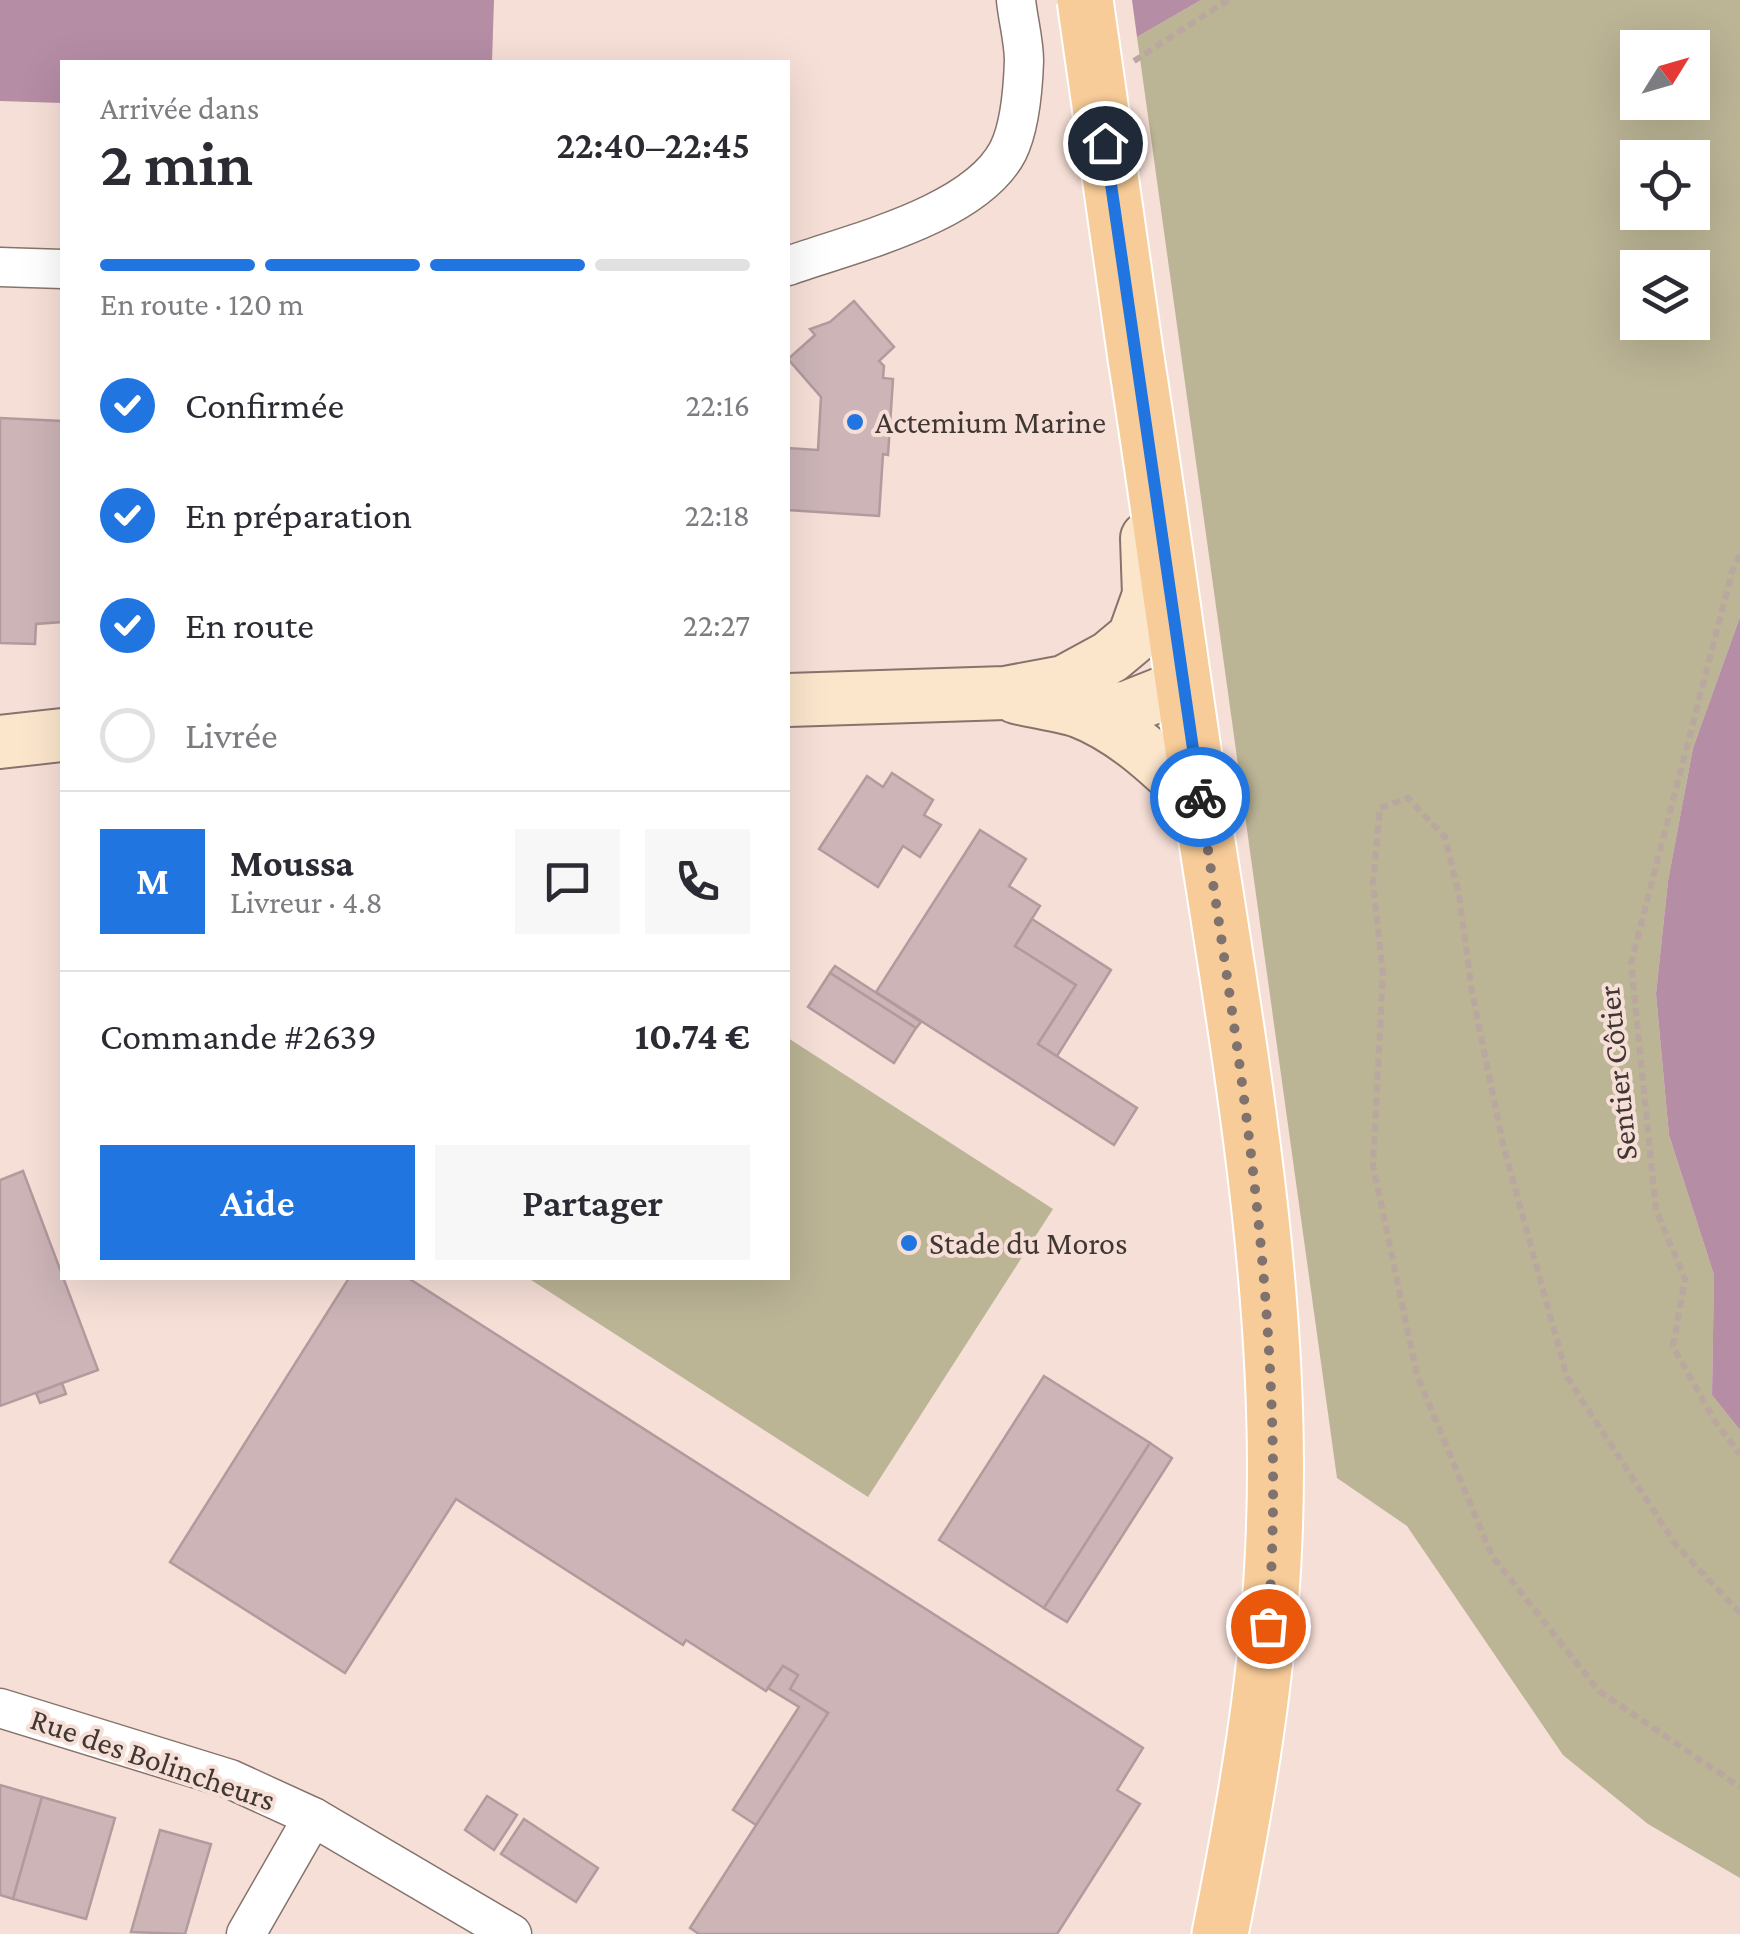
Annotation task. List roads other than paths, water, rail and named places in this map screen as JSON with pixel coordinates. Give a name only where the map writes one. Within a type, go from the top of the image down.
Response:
[{"type":"main road","points":[[1085,0],[1241,1062],[1266,1284],[1274,1537],[1266,1643],[1242,1822],[1220,1934]]},
{"type":"main road","points":[[1084,689],[1134,637],[1143,619],[1149,594],[1146,549],[1150,449]]},
{"type":"main road","points":[[790,700],[1084,689],[1126,708],[1184,686]]},
{"type":"main road","points":[[1084,689],[1119,733],[1155,759],[1200,801]]},
{"type":"main road","points":[[0,742],[60,735]]},
{"type":"street","points":[[790,265],[947,207],[974,191],[996,170],[1012,141],[1018,114],[1024,59],[1016,0]]},
{"type":"street","points":[[0,267],[60,269]]},
{"type":"street","name":"Rue des Bolincheurs","points":[[0,1708],[230,1779],[312,1817],[512,1934]]},
{"type":"street","points":[[246,1934],[312,1817]]},
{"type":"place","name":"Actemium Marine","points":[[855,422]]},
{"type":"place","name":"Stade du Moros","points":[[909,1243]]}]
